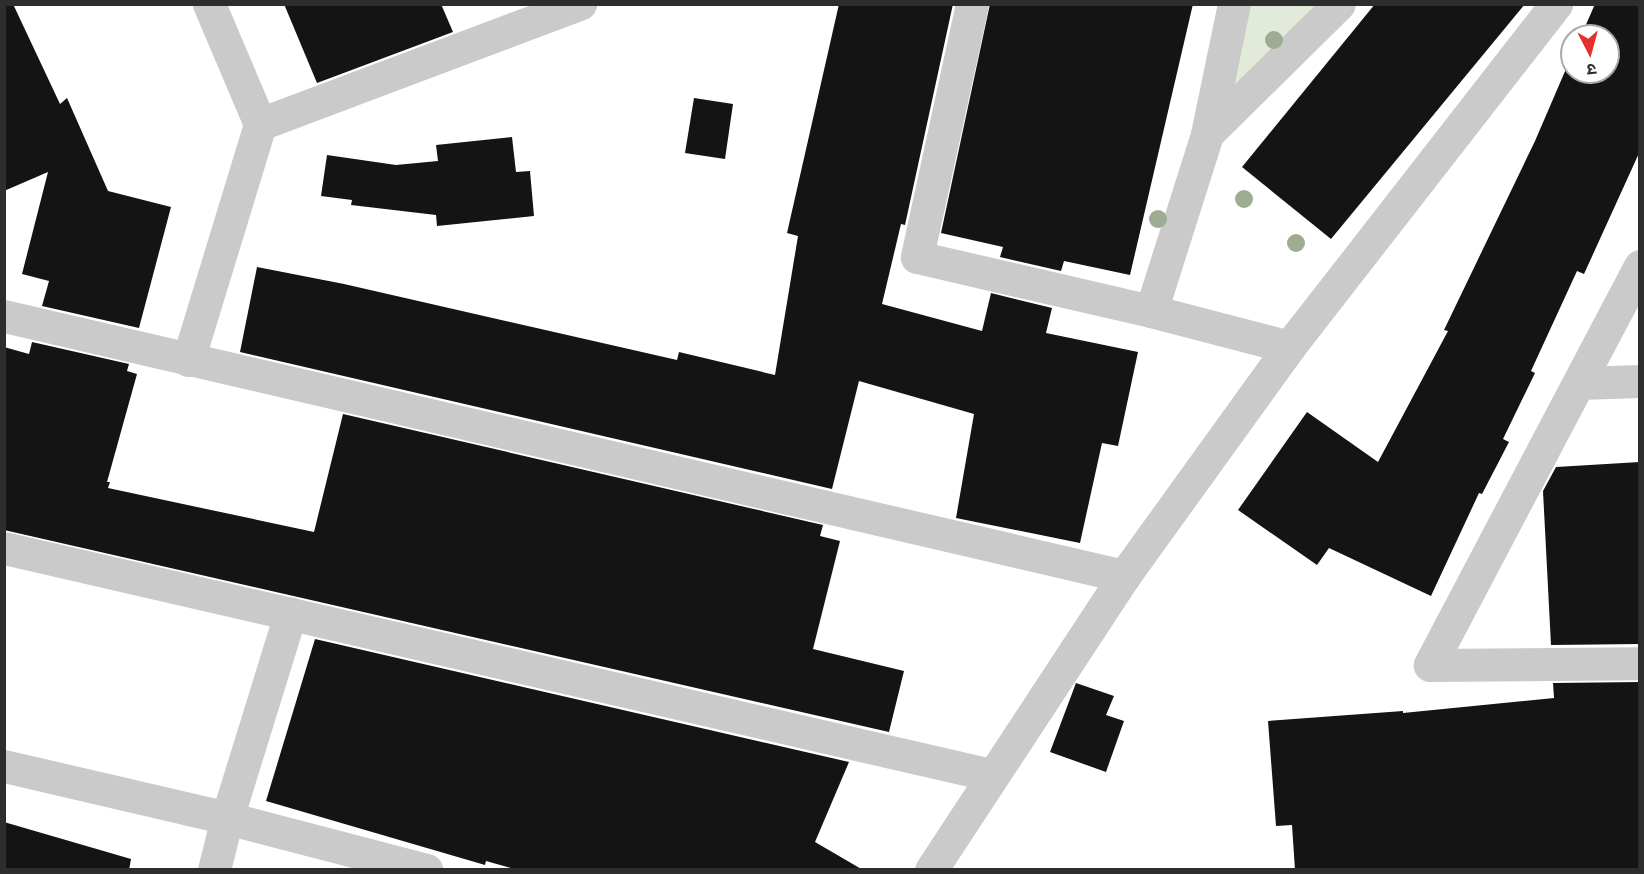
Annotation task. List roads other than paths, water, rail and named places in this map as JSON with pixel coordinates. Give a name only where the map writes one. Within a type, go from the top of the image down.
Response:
[{"type":"street","points":[[188,360],[260,124],[209,4]]},
{"type":"street","points":[[260,124],[580,4]]},
{"type":"street","points":[[972,4],[917,257],[1151,311],[1289,347]]},
{"type":"street","points":[[1151,311],[1208,134],[1234,4]]},
{"type":"street","points":[[1208,134],[1339,4]]},
{"type":"street","points":[[931,870],[991,775],[1124,576],[1289,347],[1556,4]]},
{"type":"street","points":[[1640,266],[1430,665],[1640,663]]},
{"type":"street","points":[[4,316],[1124,576]]},
{"type":"street","points":[[1580,383],[1640,381]]},
{"type":"street","points":[[4,549],[991,775]]},
{"type":"street","points":[[214,870],[227,818],[290,614]]},
{"type":"street","points":[[4,766],[227,818],[426,870]]}]
